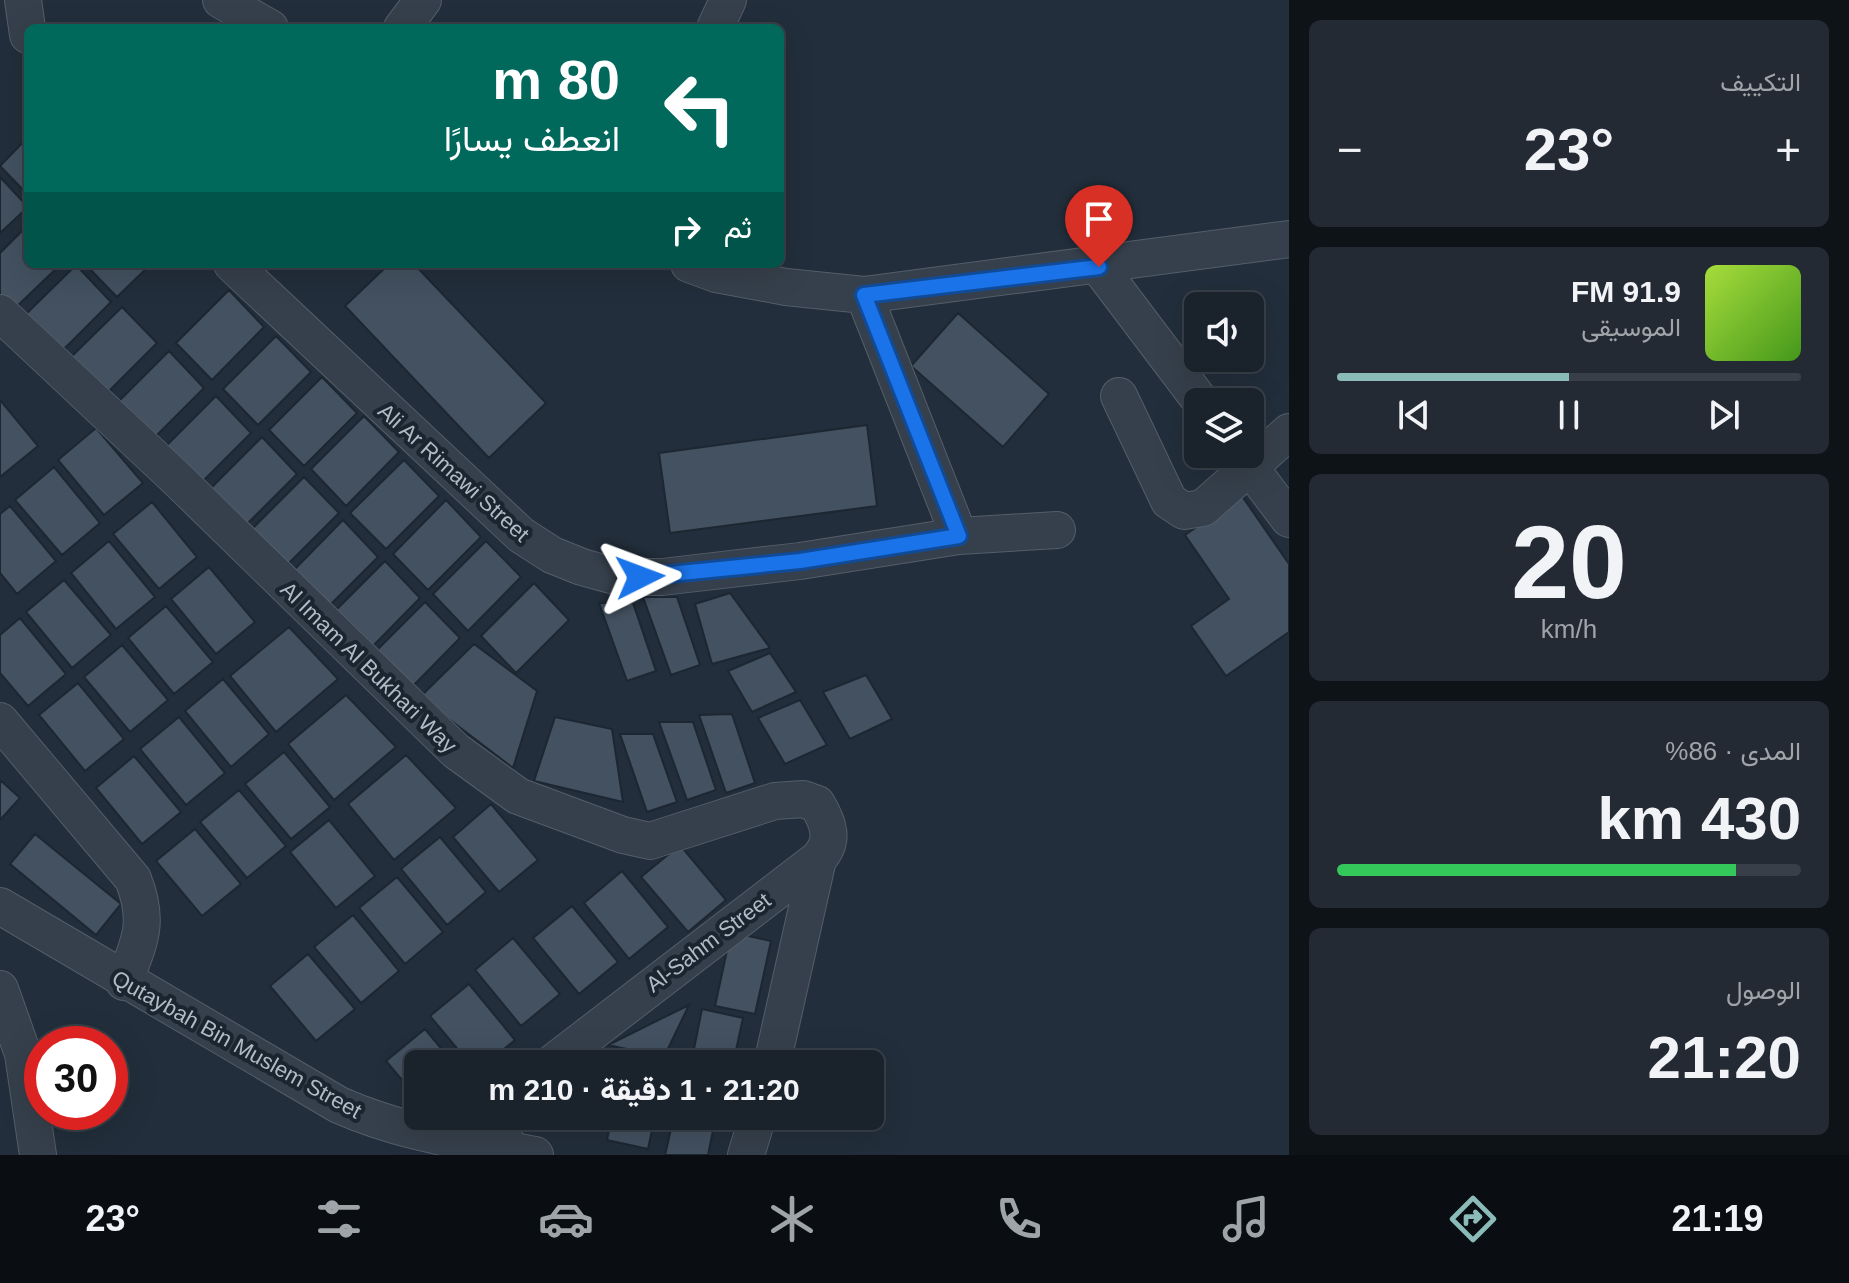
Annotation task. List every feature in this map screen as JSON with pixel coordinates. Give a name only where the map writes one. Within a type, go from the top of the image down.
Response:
[{"type":"street","points":[[23,0],[26,24]]},
{"type":"street","points":[[221,0],[263,24]]},
{"type":"street","points":[[405,24],[423,0]]},
{"type":"street","points":[[717,24],[728,0]]},
{"type":"street","points":[[700,268],[786,287],[864,295],[1099,267],[1289,239]]},
{"type":"street","points":[[1099,267],[1190,388]]},
{"type":"street","name":"Ali Ar Rimawi Street","points":[[236,268],[521,535],[552,555],[582,567],[618,577],[662,577],[800,561],[959,536],[1057,530]]},
{"type":"street","points":[[864,295],[959,536]]},
{"type":"street","name":"Al Imam Al Bukhari Way","points":[[0,313],[166,468],[456,751],[518,796],[623,835],[650,841],[775,801],[803,799],[817,804],[828,826],[830,840],[818,859]]},
{"type":"street","points":[[1119,396],[1169,501],[1184,511],[1203,508],[1239,468]]},
{"type":"street","points":[[1264,448],[1289,432]]},
{"type":"street","points":[[1250,468],[1289,519]]},
{"type":"street","points":[[0,721],[133,879],[142,901],[143,934],[124,982]]},
{"type":"street","points":[[775,1050],[818,859]]},
{"type":"street","name":"Al-Sahm Street","points":[[569,1050],[818,859]]},
{"type":"street","name":"Qutaybah Bin Muslem Street","points":[[0,906],[124,982],[339,1105],[385,1125],[443,1140],[502,1132],[535,1155]]},
{"type":"street","points":[[0,989],[23,1054],[38,1155]]},
{"type":"street","points":[[746,1155],[754,1130]]},
{"type":"building","points":[[24,141],[24,191],[0,166]]},
{"type":"building","points":[[0,177],[24,203],[24,211],[0,233]]},
{"type":"building","points":[[24,229],[24,268],[57,268],[12,311],[0,299],[0,253]]},
{"type":"building","points":[[73,268],[79,268],[111,302],[58,355],[22,318]]},
{"type":"building","points":[[89,268],[147,268],[117,297]]},
{"type":"building","points":[[385,268],[418,268],[546,403],[489,458],[345,306]]},
{"type":"building","points":[[229,290],[264,327],[212,380],[176,343]]},
{"type":"building","points":[[122,307],[157,343],[104,396],[68,360]]},
{"type":"building","points":[[958,313],[1049,394],[1003,447],[911,366]]},
{"type":"building","points":[[276,336],[311,372],[258,425],[223,389]]},
{"type":"building","points":[[169,351],[204,388],[151,441],[116,404]]},
{"type":"building","points":[[322,377],[357,413],[304,466],[269,430]]},
{"type":"building","points":[[216,396],[251,433],[198,486],[163,449]]},
{"type":"building","points":[[0,400],[38,446],[0,477]]},
{"type":"building","points":[[364,416],[399,452],[346,506],[311,469]]},
{"type":"building","points":[[867,425],[877,506],[670,533],[659,453]]},
{"type":"building","points":[[96,428],[143,483],[104,515],[58,460]]},
{"type":"building","points":[[262,437],[297,474],[244,527],[208,491]]},
{"type":"building","points":[[404,460],[439,496],[386,549],[350,513]]},
{"type":"building","points":[[54,467],[100,523],[62,555],[15,500]]},
{"type":"building","points":[[304,477],[339,513],[286,566],[251,530]]},
{"type":"building","points":[[1242,496],[1289,564],[1289,632],[1226,676],[1191,626],[1229,599],[1185,535]]},
{"type":"building","points":[[446,500],[481,537],[428,590],[393,554]]},
{"type":"building","points":[[152,502],[197,557],[159,589],[113,534]]},
{"type":"building","points":[[10,506],[56,561],[17,594],[0,573],[0,514]]},
{"type":"building","points":[[343,520],[378,557],[325,610],[290,574]]},
{"type":"building","points":[[109,541],[155,597],[116,629],[71,573]]},
{"type":"building","points":[[486,541],[521,577],[468,631],[433,594]]},
{"type":"building","points":[[385,561],[420,598],[368,651],[332,614]]},
{"type":"building","points":[[209,567],[255,622],[216,654],[171,599]]},
{"type":"building","points":[[64,580],[111,635],[72,668],[26,612]]},
{"type":"building","points":[[534,583],[569,620],[516,673],[481,636]]},
{"type":"building","points":[[730,593],[770,648],[712,664],[695,604]]},
{"type":"building","points":[[643,597],[677,597],[700,665],[671,675]]},
{"type":"building","points":[[425,602],[460,638],[408,691],[372,655]]},
{"type":"building","points":[[599,603],[633,603],[656,671],[627,681]]},
{"type":"building","points":[[166,606],[213,662],[174,694],[128,638]]},
{"type":"building","points":[[20,618],[66,674],[28,706],[0,673],[0,635]]},
{"type":"building","points":[[289,627],[338,679],[276,732],[230,676]]},
{"type":"building","points":[[474,644],[537,691],[513,768],[420,697]]},
{"type":"building","points":[[122,645],[168,700],[130,732],[84,677]]},
{"type":"building","points":[[770,653],[796,692],[752,712],[728,671]]},
{"type":"building","points":[[866,675],[892,719],[850,739],[823,692]]},
{"type":"building","points":[[223,679],[269,734],[231,767],[185,711]]},
{"type":"building","points":[[78,683],[124,739],[85,771],[39,715]]},
{"type":"building","points":[[346,695],[396,747],[334,800],[288,744]]},
{"type":"building","points":[[800,700],[827,745],[785,764],[758,718]]},
{"type":"building","points":[[732,714],[755,783],[726,793],[699,715]]},
{"type":"building","points":[[179,717],[225,773],[186,805],[140,749]]},
{"type":"building","points":[[555,717],[612,729],[623,802],[534,781]]},
{"type":"building","points":[[659,722],[693,722],[716,790],[687,800]]},
{"type":"building","points":[[620,734],[653,734],[677,802],[647,812]]},
{"type":"building","points":[[284,752],[330,807],[291,839],[245,784]]},
{"type":"building","points":[[406,755],[456,808],[394,860],[348,804]]},
{"type":"building","points":[[134,756],[181,812],[142,844],[96,788]]},
{"type":"building","points":[[0,780],[20,798],[0,820]]},
{"type":"building","points":[[239,790],[286,846],[247,878],[200,822]]},
{"type":"building","points":[[491,804],[538,860],[499,892],[453,837]]},
{"type":"building","points":[[329,820],[375,876],[336,908],[290,852]]},
{"type":"building","points":[[195,829],[241,884],[202,916],[156,861]]},
{"type":"building","points":[[35,834],[121,904],[96,935],[10,864]]},
{"type":"building","points":[[440,837],[486,892],[447,925],[401,869]]},
{"type":"building","points":[[680,845],[726,900],[688,932],[641,877]]},
{"type":"building","points":[[622,871],[668,927],[629,959],[584,903]]},
{"type":"building","points":[[397,877],[443,932],[405,964],[359,908]]},
{"type":"building","points":[[572,906],[618,962],[579,994],[533,938]]},
{"type":"building","points":[[353,915],[399,971],[361,1003],[314,947]]},
{"type":"building","points":[[731,932],[771,941],[755,1014],[715,1006]]},
{"type":"building","points":[[513,938],[560,994],[521,1026],[475,970]]},
{"type":"building","points":[[308,954],[355,1009],[316,1041],[270,986]]},
{"type":"building","points":[[469,984],[515,1040],[503,1050],[458,1050],[430,1016]]},
{"type":"building","points":[[689,1005],[667,1050],[631,1050],[608,1045]]},
{"type":"building","points":[[702,1009],[743,1018],[736,1050],[694,1050]]},
{"type":"building","points":[[425,1029],[442,1050],[404,1050],[404,1082],[386,1061]]},
{"type":"building","points":[[609,1130],[652,1130],[648,1149],[607,1140]]},
{"type":"building","points":[[671,1130],[713,1130],[708,1155],[665,1155]]},
{"type":"route","points":[[640,577],[800,561],[959,536],[864,295],[1099,267]]}]
